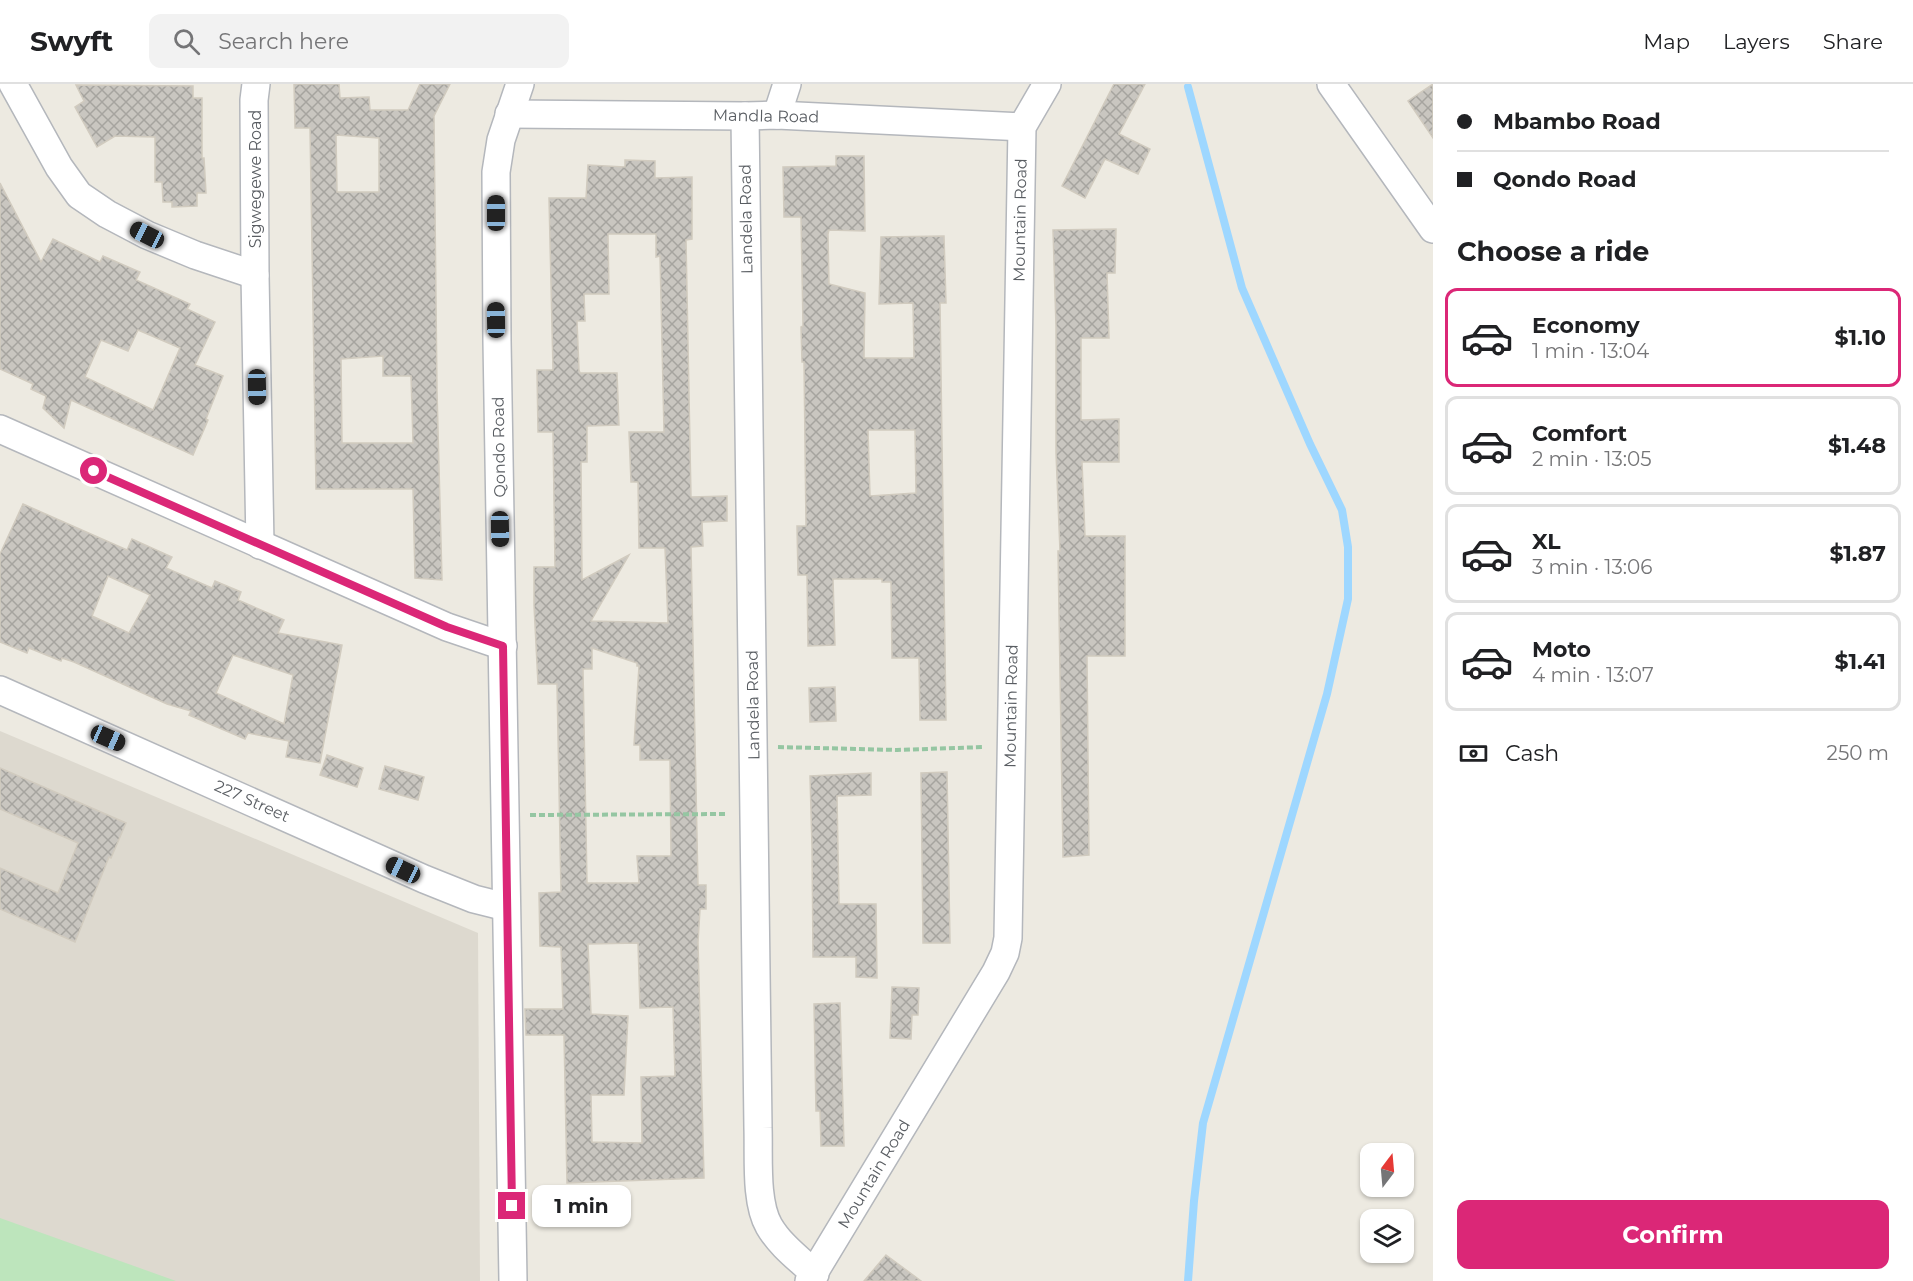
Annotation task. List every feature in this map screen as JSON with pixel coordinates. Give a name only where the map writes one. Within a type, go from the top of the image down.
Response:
[{"type":"street","name":"Sigwegewe Road","points":[[13,84],[59,167],[79,195],[107,214],[147,235],[195,255],[255,275]]},
{"type":"street","name":"Sigwegewe Road","points":[[256,84],[254,100],[255,275],[260,545]]},
{"type":"street","name":"Qondo Road","points":[[513,1281],[496,172],[501,140],[520,84]]},
{"type":"street","points":[[777,115],[788,84]]},
{"type":"street","name":"Mountain Road","points":[[812,1277],[1005,953],[1008,938],[1022,127],[1047,84]]},
{"type":"street","points":[[1332,84],[1433,229]]},
{"type":"street","name":"Mandla Road","points":[[509,114],[777,115],[1022,127]]},
{"type":"street","name":"Landela Road","points":[[745,116],[760,1187],[763,1212],[768,1225],[812,1277]]},
{"type":"street","points":[[0,429],[447,627],[503,646]]},
{"type":"street","name":"227 Street","points":[[0,690],[424,879],[474,898],[506,907]]},
{"type":"path","points":[[784,747],[897,750],[1010,746]]},
{"type":"path","points":[[536,816],[731,813]]},
{"type":"shaded area","points":[[0,731],[478,933],[480,1281],[0,1281]]},
{"type":"green space","points":[[0,1218],[176,1281],[0,1281]]},
{"type":"building","points":[[294,84],[339,84],[340,98],[369,97],[370,110],[408,110],[420,84],[450,84],[434,116],[442,580],[415,578],[413,489],[316,489],[310,128],[295,128]],"holes":[[[336,135],[379,138],[379,192],[337,192]],[[383,356],[383,376],[411,376],[413,443],[342,443],[341,359]]]},
{"type":"building","points":[[1114,84],[1145,84],[1119,134],[1150,149],[1138,174],[1105,159],[1085,198],[1062,186]]},
{"type":"building","points":[[1433,84],[1433,138],[1408,101]]},
{"type":"building","points":[[76,85],[193,86],[193,98],[202,98],[202,158],[204,158],[206,193],[197,193],[197,206],[172,207],[172,202],[163,202],[162,182],[155,182],[155,137],[115,136],[97,147],[75,107],[84,101]]},
{"type":"building","points":[[836,156],[864,156],[865,231],[829,230],[828,234],[829,284],[865,293],[864,358],[914,358],[913,303],[879,304],[881,237],[944,236],[946,303],[940,303],[946,720],[920,720],[919,658],[892,658],[891,582],[882,582],[882,579],[833,579],[835,645],[808,646],[807,575],[798,575],[797,526],[806,526],[801,217],[784,217],[783,167],[836,166]],"holes":[[[868,430],[915,430],[916,493],[870,496]]]},
{"type":"building","points":[[625,160],[655,161],[655,178],[692,177],[692,239],[686,240],[691,497],[727,496],[727,521],[702,522],[703,546],[691,547],[698,885],[706,885],[706,909],[700,909],[698,942],[704,1178],[567,1183],[564,1035],[526,1035],[525,1009],[563,1009],[561,947],[540,946],[539,893],[561,892],[557,684],[538,684],[534,605],[534,567],[555,567],[553,432],[538,432],[537,370],[553,370],[549,198],[586,198],[588,165],[625,167]],"holes":[[[608,234],[656,234],[656,257],[660,256],[664,432],[629,432],[631,482],[638,482],[639,548],[665,548],[668,623],[591,621],[629,555],[582,580],[581,462],[587,462],[587,426],[619,425],[617,373],[580,373],[579,370],[577,321],[585,321],[584,294],[609,294]],[[592,648],[637,663],[639,666],[634,745],[640,745],[640,760],[670,760],[671,856],[637,856],[639,883],[587,883],[583,669],[592,669]],[[638,943],[640,1008],[673,1007],[675,1076],[641,1077],[642,1143],[592,1142],[591,1095],[624,1095],[628,1016],[591,1014],[588,944]]]},
{"type":"building","points":[[0,183],[41,262],[53,239],[100,262],[103,256],[140,272],[136,280],[190,304],[187,309],[215,322],[195,365],[223,376],[193,455],[71,400],[64,428],[43,408],[46,396],[31,389],[33,384],[0,369]],"holes":[[[138,330],[180,348],[153,410],[85,377],[101,340],[128,351]]]},
{"type":"building","points":[[1116,229],[1115,273],[1107,273],[1109,338],[1081,338],[1081,420],[1119,419],[1119,462],[1082,462],[1085,536],[1125,536],[1125,656],[1087,656],[1089,855],[1063,857],[1058,551],[1060,551],[1056,453],[1053,230]]},
{"type":"building","points":[[23,504],[127,550],[132,539],[172,557],[166,568],[212,588],[215,581],[241,592],[238,600],[284,620],[278,633],[342,645],[320,763],[286,757],[289,741],[248,733],[245,739],[189,715],[191,711],[167,704],[74,662],[62,658],[61,661],[29,648],[27,653],[0,642],[0,554]],"holes":[[[108,576],[150,595],[129,633],[92,616]],[[233,655],[293,675],[284,724],[216,693]]]},
{"type":"building","points":[[835,687],[836,721],[810,722],[809,688]]},
{"type":"building","points":[[327,755],[363,768],[357,787],[320,775]]},
{"type":"building","points":[[385,766],[424,777],[418,800],[379,789]]},
{"type":"building","points":[[0,768],[126,823],[111,858],[109,857],[75,942],[0,909],[0,868],[58,893],[78,843],[0,809]]},
{"type":"building","points":[[947,772],[950,943],[923,943],[921,773]]},
{"type":"building","points":[[871,773],[871,795],[837,796],[839,904],[876,904],[877,978],[856,977],[856,957],[813,957],[810,776]]},
{"type":"building","points":[[892,987],[919,988],[918,1015],[912,1015],[911,1039],[890,1038]]},
{"type":"building","points":[[840,1003],[844,1146],[821,1146],[820,1111],[816,1111],[814,1004]]},
{"type":"building","points":[[886,1255],[921,1281],[864,1281]]},
{"type":"waterway","points":[[1188,87],[1242,288],[1310,444],[1342,510],[1348,547],[1348,599],[1327,694],[1203,1123],[1188,1281]]},
{"type":"route","points":[[94,471],[447,627],[503,646],[512,1206]]}]
